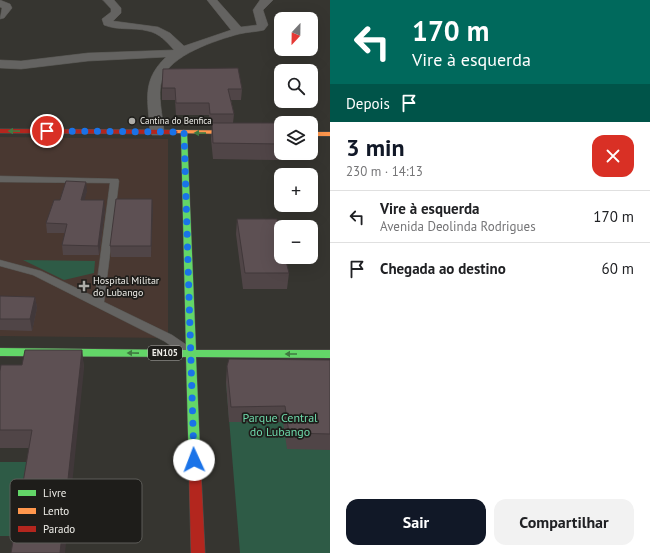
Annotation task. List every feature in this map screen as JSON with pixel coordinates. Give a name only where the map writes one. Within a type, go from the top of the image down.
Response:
[{"type":"street","points":[[108,0],[116,8],[116,13],[106,19],[108,23],[154,29],[160,32],[179,52]]},
{"type":"street","points":[[212,0],[238,31]]},
{"type":"street","points":[[0,64],[21,65],[88,57],[179,52],[238,31],[260,28],[263,25],[258,10],[264,2],[268,0]]},
{"type":"street","points":[[0,2],[7,8],[0,16]]},
{"type":"street","points":[[157,132],[155,81],[159,73],[179,52]]},
{"type":"street","points":[[0,131],[274,133]]},
{"type":"street","points":[[184,132],[190,354],[198,553]]},
{"type":"street","points":[[318,134],[330,134]]},
{"type":"street","name":"EN105","points":[[0,352],[330,354]]},
{"type":"lane","points":[[0,179],[115,181],[99,303]]},
{"type":"lane","points":[[0,262],[37,273],[99,303],[168,338],[190,354]]},
{"type":"shaded area","name":"Hospital Militar do Lubango","points":[[0,137],[168,139],[168,338],[0,336]]},
{"type":"green space","points":[[23,260],[95,261],[94,273],[64,280]]},
{"type":"green space","name":"Parque Central do Lubango","points":[[330,375],[330,553],[240,553],[226,382]]},
{"type":"green space","points":[[0,462],[27,462],[24,479],[10,479],[10,536],[0,536]]},
{"type":"building","points":[[238,68],[242,89],[228,89],[234,114],[210,114],[209,103],[176,103],[175,88],[162,88],[163,69]]},
{"type":"building","points":[[212,123],[274,123],[274,144],[213,143]]},
{"type":"building","points":[[66,181],[86,182],[81,200],[104,200],[98,246],[62,245],[67,224],[46,223],[54,200],[60,200]]},
{"type":"building","points":[[116,199],[152,199],[151,246],[110,246]]},
{"type":"building","points":[[237,219],[277,219],[274,220],[274,264],[287,264],[289,273],[245,273]]},
{"type":"building","points":[[0,296],[35,297],[30,319],[0,319]]},
{"type":"building","points":[[25,350],[82,350],[68,479],[24,479],[32,430],[0,430],[1,365],[22,365]]},
{"type":"building","points":[[229,359],[330,360],[330,434],[289,433],[285,406],[231,407],[227,366]]},
{"type":"building","points":[[13,543],[61,543],[60,553],[11,553]]},
{"type":"traffic: fast","points":[[184,132],[195,472]]},
{"type":"traffic: fast","points":[[0,352],[330,354]]},
{"type":"traffic: slow","points":[[175,132],[274,133]]},
{"type":"traffic: slow","points":[[318,134],[330,134]]},
{"type":"traffic: jam","points":[[0,131],[175,132]]},
{"type":"traffic: jam","points":[[195,472],[198,553]]},
{"type":"place","name":"Cantina do Benfica","points":[[132,121]]},
{"type":"place","name":"Hospital Militar do Lubango","points":[[84,286]]},
{"type":"route","points":[[47,131],[184,132],[194,460]]}]
